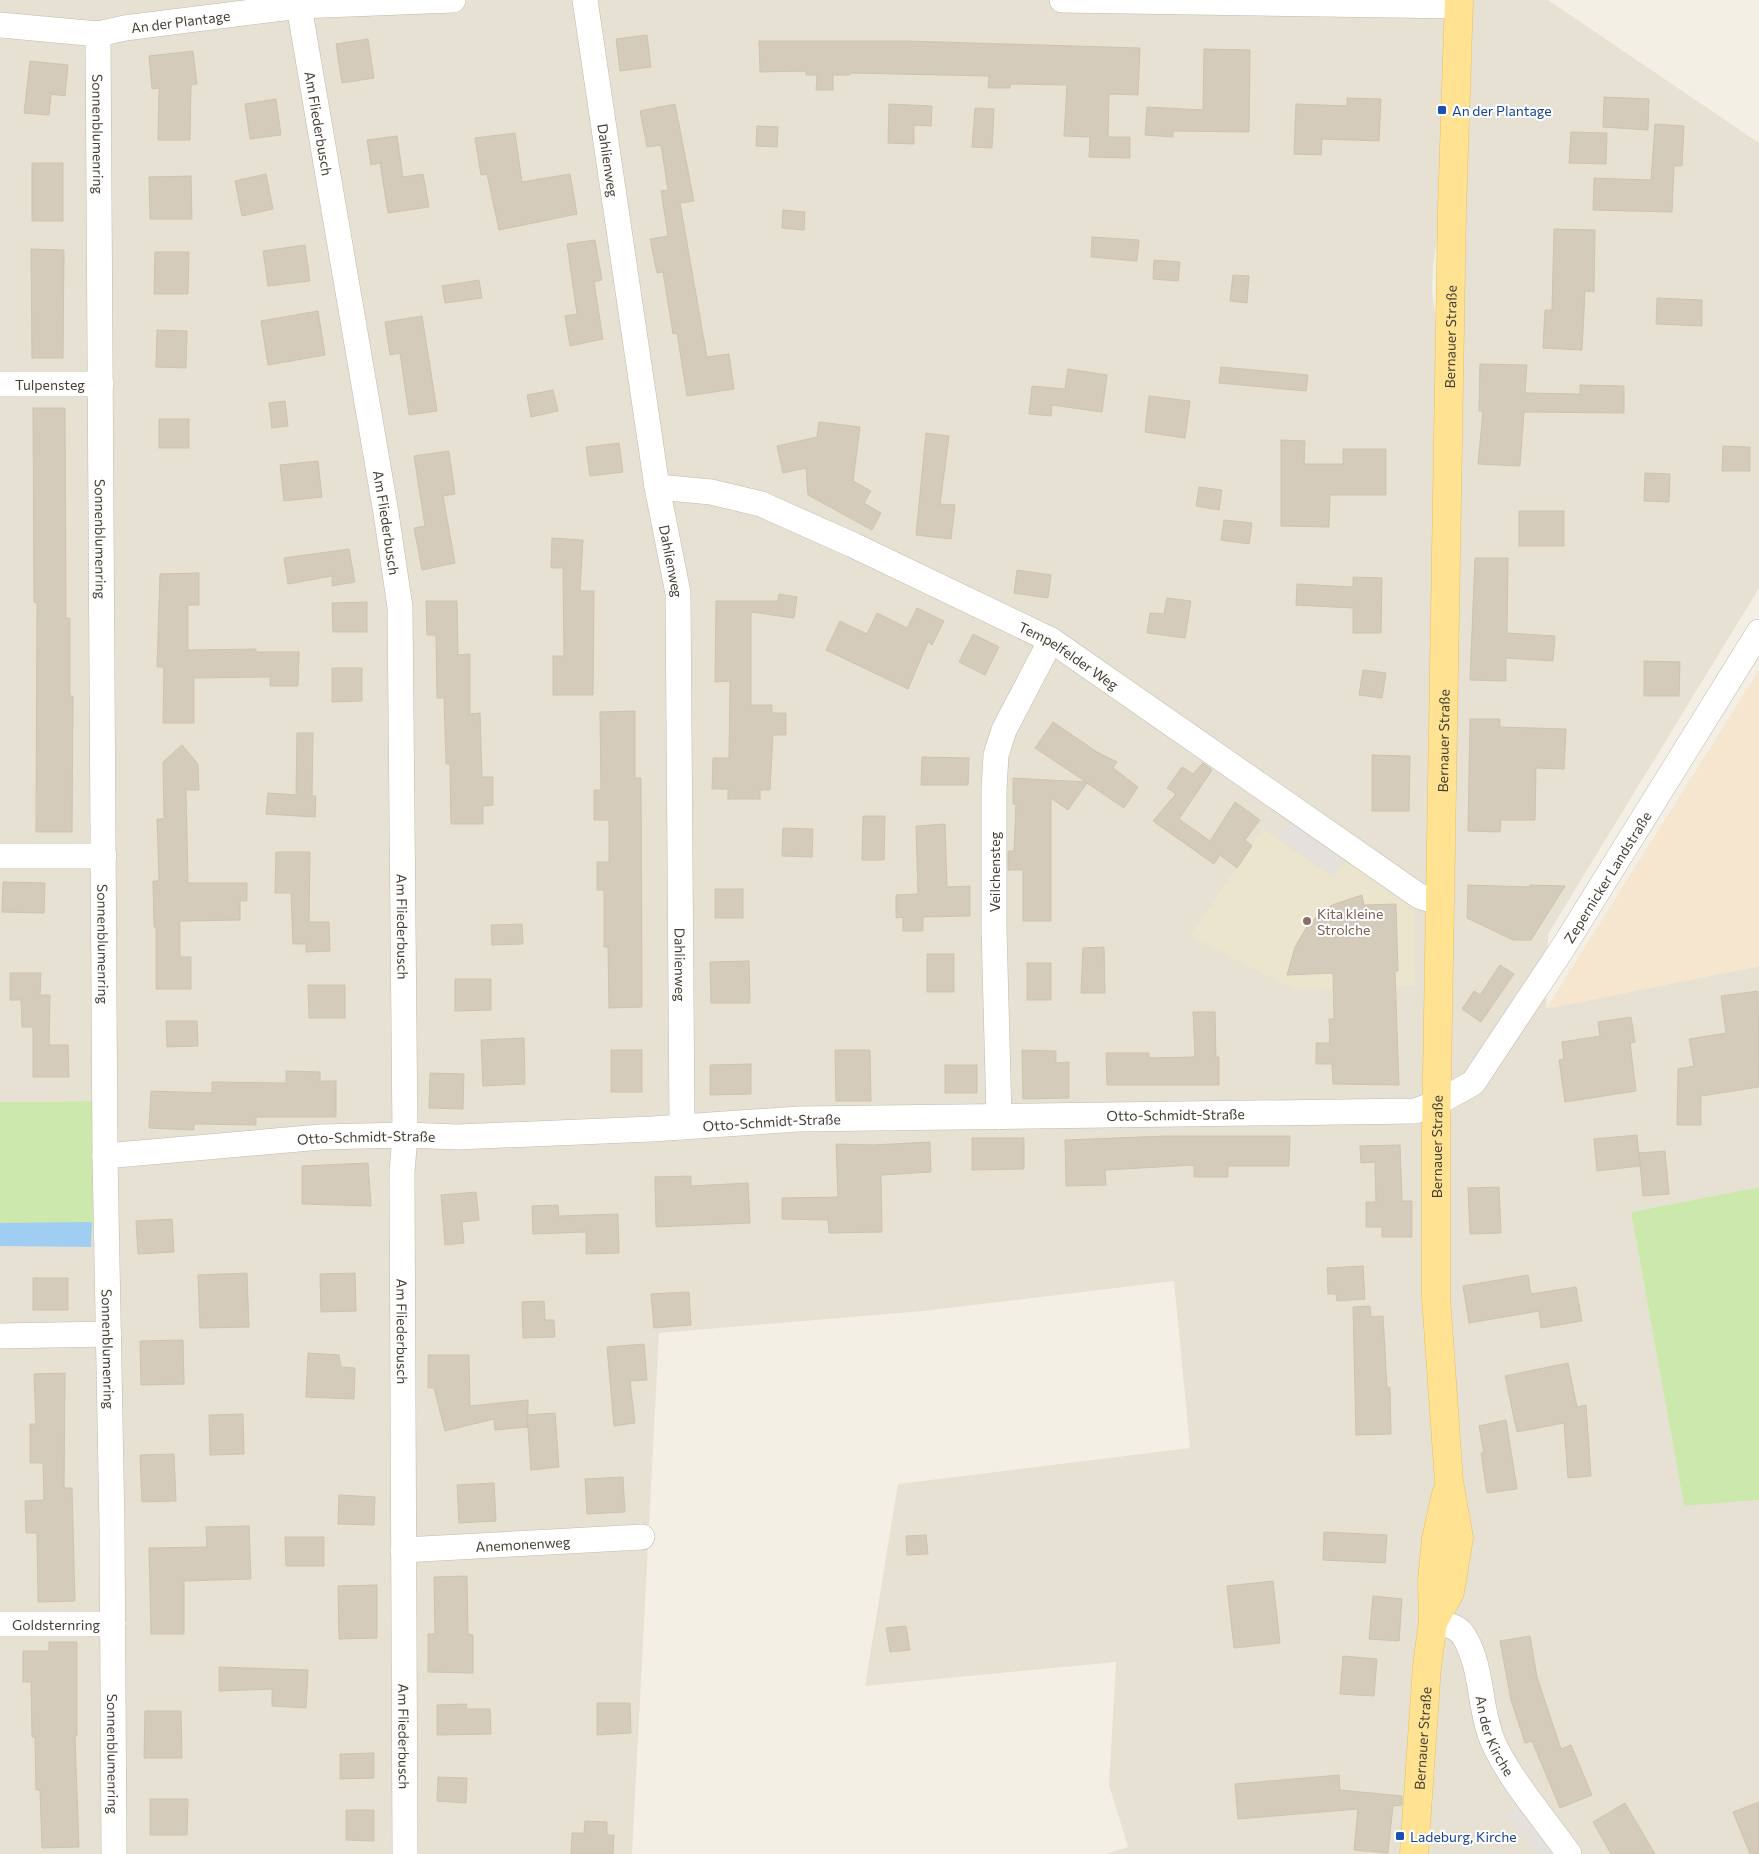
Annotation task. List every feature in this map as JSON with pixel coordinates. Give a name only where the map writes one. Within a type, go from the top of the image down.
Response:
[{"type":"main road","name":"Bernauer Straße","points":[[1414,1854],[1427,1666],[1433,1622],[1432,1581],[1436,1539],[1449,1482],[1436,1297],[1437,1103],[1452,209],[1459,3]]},
{"type":"street","name":"An der Plantage","points":[[0,26],[98,34],[125,28],[299,6],[453,0]]},
{"type":"street","name":"Dahlienweg","points":[[585,0],[656,487],[678,593],[682,1127]]},
{"type":"street","points":[[1062,0],[1459,3]]},
{"type":"street","name":"Am Fliederbusch","points":[[299,6],[388,522],[400,608],[405,1135],[402,1172],[405,1854]]},
{"type":"street","name":"Sonnenblumenring","points":[[98,34],[105,1156],[113,1624],[114,1854]]},
{"type":"street","name":"Tulpensteg","points":[[0,384],[101,384]]},
{"type":"street","name":"Tempelfelder Weg","points":[[656,487],[711,492],[761,504],[853,545],[1051,640],[1419,896],[1441,903]]},
{"type":"street","name":"Zepernicker Landstraße","points":[[1437,1103],[1473,1083],[1564,946],[1759,632]]},
{"type":"street","name":"Veilchensteg","points":[[999,1117],[994,928],[994,789],[996,755],[1004,730],[1051,640]]},
{"type":"street","points":[[0,856],[104,856]]},
{"type":"street","name":"Otto-Schmidt-Straße","points":[[105,1156],[321,1137],[458,1136],[682,1127],[799,1118],[1415,1111],[1437,1103]]},
{"type":"street","points":[[0,1336],[109,1334]]},
{"type":"street","name":"Anemonenweg","points":[[403,1550],[642,1537]]},
{"type":"street","name":"An der Kirche","points":[[1433,1622],[1455,1626],[1465,1636],[1476,1662],[1490,1734],[1504,1763],[1569,1854]]},
{"type":"street","name":"Goldsternring","points":[[0,1624],[113,1624]]},
{"type":"shaded area","points":[[0,0],[1449,0],[1439,232],[1433,264],[1432,291],[1442,365],[1437,1498],[1405,1854],[1106,1854],[1128,1847],[1109,1785],[1116,1662],[865,1686],[898,1484],[1190,1448],[1174,1281],[923,1311],[659,1333],[632,1854],[0,1854],[0,1227],[95,1227],[94,1101],[0,1102]]},
{"type":"shaded area","points":[[1468,0],[1548,0],[1759,143],[1759,588],[1548,934],[1546,1008],[1759,966],[1759,1187],[1631,1212],[1684,1506],[1759,1500],[1759,1854],[1424,1854],[1444,1306]]},
{"type":"shaded area","points":[[1759,670],[1759,966],[1546,1009]]},
{"type":"shaded area","points":[[1291,819],[1346,857],[1333,875],[1279,837]]},
{"type":"shaded area","name":"Kita kleine Strolche","points":[[1263,829],[1333,878],[1347,860],[1414,907],[1415,986],[1295,989],[1190,936]]},
{"type":"shaded area","points":[[1526,1810],[1558,1854],[1537,1854],[1506,1811]]},
{"type":"green space","points":[[94,1101],[95,1227],[0,1227],[0,1102]]},
{"type":"green space","points":[[1759,1187],[1759,1500],[1684,1506],[1631,1212]]},
{"type":"water","points":[[92,1222],[91,1247],[0,1246],[0,1223]]},
{"type":"building","points":[[647,35],[651,67],[620,71],[616,39]]},
{"type":"building","points":[[368,39],[374,78],[342,83],[336,44]]},
{"type":"building","points":[[759,41],[908,41],[1140,48],[1138,95],[1109,94],[1108,137],[1130,137],[1130,158],[1089,157],[1090,137],[1064,136],[1067,85],[1010,84],[1010,88],[988,88],[989,76],[850,73],[850,75],[833,75],[833,90],[816,90],[817,75],[806,75],[806,71],[760,72]]},
{"type":"building","points":[[1204,49],[1250,50],[1249,132],[1173,131],[1173,137],[1145,135],[1147,107],[1203,110]]},
{"type":"building","points":[[193,51],[197,84],[191,85],[190,140],[158,140],[159,88],[152,89],[149,56]]},
{"type":"building","points":[[30,61],[68,65],[65,96],[51,94],[49,115],[24,113]]},
{"type":"building","points":[[1604,97],[1649,99],[1648,130],[1603,127]]},
{"type":"building","points":[[1347,98],[1381,99],[1379,141],[1322,139],[1321,155],[1294,154],[1296,104],[1347,106]]},
{"type":"building","points":[[276,99],[281,135],[250,139],[245,104]]},
{"type":"building","points":[[675,104],[694,201],[680,203],[707,357],[729,354],[734,389],[687,396],[677,333],[673,334],[663,272],[657,273],[650,239],[668,236],[661,191],[668,190],[661,145],[647,147],[640,111]]},
{"type":"building","points":[[889,104],[932,106],[931,126],[914,125],[914,144],[888,143]]},
{"type":"building","points":[[975,108],[994,109],[992,148],[972,147]]},
{"type":"building","points":[[1655,124],[1684,126],[1682,166],[1674,166],[1672,212],[1593,210],[1594,178],[1651,180]]},
{"type":"building","points":[[757,126],[778,127],[777,147],[756,146]]},
{"type":"building","points":[[1571,132],[1607,133],[1606,164],[1569,163]]},
{"type":"building","points":[[515,133],[522,182],[570,174],[577,214],[499,230],[487,174],[481,175],[475,138]]},
{"type":"building","points":[[397,136],[403,177],[423,174],[429,207],[388,213],[380,163],[371,165],[367,140]]},
{"type":"building","points":[[32,163],[63,163],[63,221],[32,221]]},
{"type":"building","points":[[266,174],[273,209],[242,216],[235,181]]},
{"type":"building","points":[[191,176],[192,219],[150,219],[149,177]]},
{"type":"building","points":[[783,210],[805,212],[804,230],[782,228]]},
{"type":"building","points":[[1554,229],[1595,230],[1594,292],[1585,291],[1582,350],[1543,348],[1545,310],[1552,310]]},
{"type":"building","points":[[1092,237],[1139,240],[1137,261],[1091,257]]},
{"type":"building","points":[[595,240],[602,280],[594,282],[603,339],[570,346],[565,316],[577,314],[567,244]]},
{"type":"building","points":[[305,245],[310,281],[268,286],[263,251]]},
{"type":"building","points":[[31,249],[64,250],[63,358],[32,358]]},
{"type":"building","points":[[155,252],[189,252],[188,294],[154,294]]},
{"type":"building","points":[[1154,260],[1180,262],[1178,281],[1153,279]]},
{"type":"building","points":[[1233,275],[1249,276],[1247,303],[1230,301]]},
{"type":"building","points":[[479,280],[482,298],[445,303],[442,286]]},
{"type":"building","points":[[1657,298],[1702,300],[1702,326],[1656,324]]},
{"type":"building","points":[[318,311],[325,355],[268,365],[261,321]]},
{"type":"building","points":[[422,316],[437,411],[409,415],[400,353],[390,355],[385,322]]},
{"type":"building","points":[[157,330],[187,331],[186,368],[156,367]]},
{"type":"building","points":[[1480,364],[1527,365],[1525,393],[1580,394],[1580,385],[1624,386],[1624,413],[1524,412],[1520,466],[1478,464],[1483,411],[1479,411]]},
{"type":"building","points":[[1221,367],[1308,375],[1306,391],[1219,383]]},
{"type":"building","points":[[1068,369],[1107,375],[1102,412],[1052,405],[1051,416],[1029,414],[1032,386],[1065,389]]},
{"type":"building","points":[[553,390],[558,411],[531,417],[527,395]]},
{"type":"building","points":[[1149,396],[1190,401],[1185,438],[1145,432]]},
{"type":"building","points":[[285,401],[288,426],[272,428],[269,403]]},
{"type":"building","points":[[33,408],[65,408],[66,618],[70,618],[70,696],[73,696],[72,832],[36,832],[37,603],[34,602]]},
{"type":"building","points":[[159,419],[189,419],[189,448],[159,448]]},
{"type":"building","points":[[819,422],[860,427],[853,481],[871,491],[864,503],[881,513],[872,530],[808,495],[806,468],[783,473],[777,446],[817,437]]},
{"type":"building","points":[[926,433],[949,436],[940,504],[955,505],[951,539],[916,535]]},
{"type":"building","points":[[1281,440],[1305,441],[1304,464],[1343,464],[1343,449],[1386,449],[1386,495],[1330,495],[1329,527],[1281,526]]},
{"type":"building","points":[[619,443],[623,472],[590,476],[586,447]]},
{"type":"building","points":[[1723,446],[1750,447],[1750,471],[1722,471]]},
{"type":"building","points":[[449,451],[455,494],[443,496],[455,563],[422,570],[414,528],[425,526],[414,456]]},
{"type":"building","points":[[318,461],[322,497],[284,501],[280,465]]},
{"type":"building","points":[[1645,473],[1670,474],[1669,502],[1644,501]]},
{"type":"building","points":[[1199,487],[1222,490],[1219,510],[1196,506]]},
{"type":"building","points":[[1519,511],[1564,511],[1564,546],[1519,546]]},
{"type":"building","points":[[1224,520],[1252,523],[1249,544],[1221,540]]},
{"type":"building","points":[[552,538],[583,540],[580,591],[594,591],[593,695],[553,695],[553,656],[564,656],[563,568],[551,568]]},
{"type":"building","points":[[349,549],[355,582],[332,586],[332,576],[288,584],[284,558]]},
{"type":"building","points":[[1475,558],[1508,558],[1507,633],[1555,636],[1553,661],[1506,658],[1506,681],[1470,680]]},
{"type":"building","points":[[1017,570],[1051,575],[1048,598],[1014,593]]},
{"type":"building","points":[[199,573],[199,605],[188,605],[188,650],[256,649],[256,652],[299,652],[298,686],[270,686],[270,677],[194,678],[194,723],[163,723],[164,667],[157,667],[160,574]]},
{"type":"building","points":[[1353,577],[1382,578],[1381,633],[1353,633],[1353,608],[1296,605],[1297,584],[1353,587]]},
{"type":"building","points":[[779,594],[797,597],[794,618],[751,612],[751,705],[772,705],[772,713],[786,713],[786,735],[773,735],[770,790],[760,790],[760,799],[728,799],[728,789],[712,789],[713,758],[729,758],[730,681],[715,682],[716,601],[778,601]]},
{"type":"building","points":[[1167,598],[1191,601],[1185,638],[1147,633],[1150,613],[1164,614]]},
{"type":"building","points":[[426,601],[457,601],[458,655],[470,654],[470,714],[480,713],[482,777],[493,777],[493,805],[483,806],[483,824],[451,824],[450,764],[446,764],[444,698],[437,698],[436,635],[427,635]]},
{"type":"building","points":[[367,602],[367,632],[333,632],[332,603]]},
{"type":"building","points":[[917,608],[944,621],[932,645],[928,642],[908,689],[826,650],[840,621],[867,634],[877,613],[907,628]]},
{"type":"building","points":[[973,634],[999,647],[985,675],[959,662]]},
{"type":"building","points":[[1644,661],[1680,662],[1679,696],[1644,696]]},
{"type":"building","points":[[332,668],[362,668],[362,701],[332,702]]},
{"type":"building","points":[[1363,670],[1386,673],[1382,698],[1359,695]]},
{"type":"building","points":[[635,711],[635,778],[641,778],[642,1007],[609,1008],[608,947],[604,947],[604,890],[597,890],[597,862],[609,862],[609,820],[594,820],[594,790],[601,790],[600,712]]},
{"type":"building","points":[[1470,719],[1500,719],[1500,727],[1566,729],[1564,769],[1536,768],[1535,820],[1501,820],[1500,832],[1468,831]]},
{"type":"building","points":[[1053,722],[1097,752],[1117,762],[1113,768],[1138,787],[1124,808],[1087,783],[1068,810],[1051,798],[1051,921],[1023,921],[1023,870],[1008,870],[1008,851],[1014,851],[1016,804],[1013,804],[1013,778],[1086,782],[1035,748]]},
{"type":"building","points":[[297,733],[313,733],[312,796],[316,796],[315,817],[266,814],[268,793],[296,795]]},
{"type":"building","points":[[182,745],[198,764],[199,790],[186,790],[188,883],[247,883],[247,901],[240,901],[240,920],[180,921],[180,957],[191,957],[191,989],[156,989],[156,927],[154,927],[153,881],[159,881],[157,819],[164,819],[163,762]]},
{"type":"building","points":[[1372,755],[1410,756],[1409,811],[1372,811]]},
{"type":"building","points":[[922,757],[969,758],[968,785],[921,785]]},
{"type":"building","points":[[1203,763],[1212,770],[1179,819],[1210,841],[1235,802],[1260,820],[1245,840],[1252,846],[1237,868],[1220,855],[1214,864],[1153,821],[1176,794],[1167,788],[1182,767],[1193,774]]},
{"type":"building","points":[[863,816],[885,816],[884,860],[862,860]]},
{"type":"building","points":[[945,824],[947,887],[970,886],[970,916],[923,917],[923,931],[903,931],[903,917],[896,918],[896,895],[918,894],[916,826]]},
{"type":"building","points":[[783,828],[813,829],[812,857],[782,856]]},
{"type":"building","points":[[276,852],[310,852],[309,922],[329,922],[330,951],[306,952],[306,944],[293,944],[291,893],[275,893]]},
{"type":"building","points":[[3,882],[45,883],[44,913],[2,912]]},
{"type":"building","points":[[1468,885],[1565,886],[1531,940],[1513,940],[1467,918]]},
{"type":"building","points":[[715,889],[743,889],[743,918],[715,918]]},
{"type":"building","points":[[1362,895],[1364,905],[1396,904],[1398,971],[1395,971],[1399,1085],[1333,1084],[1332,1064],[1316,1064],[1316,1043],[1330,1043],[1329,1019],[1334,1019],[1333,973],[1287,975],[1295,947],[1309,923],[1332,905]]},
{"type":"building","points":[[522,924],[523,944],[492,945],[491,925]]},
{"type":"building","points":[[1104,947],[1105,993],[1081,993],[1083,948]]},
{"type":"building","points":[[927,954],[954,954],[954,992],[927,992]]},
{"type":"building","points":[[749,961],[750,1003],[711,1003],[710,962]]},
{"type":"building","points":[[1027,963],[1051,963],[1051,1000],[1027,1000]]},
{"type":"building","points":[[1500,965],[1514,974],[1481,1022],[1462,1009],[1474,991],[1480,995]]},
{"type":"building","points":[[10,973],[41,973],[40,995],[50,995],[49,1045],[68,1045],[69,1077],[33,1077],[33,1027],[22,1027],[21,1000],[10,1000]]},
{"type":"building","points":[[455,979],[491,979],[491,1010],[455,1011]]},
{"type":"building","points":[[308,985],[345,985],[345,1018],[309,1018]]},
{"type":"building","points":[[1758,991],[1759,1087],[1701,1096],[1701,1125],[1677,1125],[1678,1069],[1694,1066],[1689,1039],[1726,1033],[1721,996]]},
{"type":"building","points":[[1193,1012],[1215,1012],[1216,1057],[1219,1057],[1219,1085],[1107,1085],[1106,1053],[1149,1053],[1149,1058],[1195,1057]]},
{"type":"building","points":[[1631,1017],[1635,1042],[1630,1043],[1636,1091],[1565,1102],[1559,1060],[1564,1059],[1562,1042],[1600,1036],[1598,1022]]},
{"type":"building","points":[[166,1021],[197,1021],[198,1046],[167,1047]]},
{"type":"building","points":[[524,1038],[525,1084],[483,1086],[481,1040]]},
{"type":"building","points":[[611,1050],[642,1050],[642,1092],[611,1092]]},
{"type":"building","points":[[835,1050],[870,1050],[871,1101],[836,1101]]},
{"type":"building","points":[[1022,1050],[1056,1051],[1056,1063],[1069,1062],[1069,1098],[1023,1099]]},
{"type":"building","points":[[751,1064],[751,1094],[710,1095],[710,1065]]},
{"type":"building","points":[[945,1065],[977,1065],[977,1093],[945,1093]]},
{"type":"building","points":[[286,1071],[320,1072],[320,1081],[336,1081],[336,1117],[256,1117],[256,1125],[194,1124],[194,1130],[149,1128],[151,1091],[212,1093],[212,1082],[286,1083]]},
{"type":"building","points":[[430,1073],[464,1074],[463,1109],[429,1108]]},
{"type":"building","points":[[1637,1135],[1640,1166],[1597,1171],[1594,1139]]},
{"type":"building","points":[[1167,1136],[1290,1136],[1289,1166],[1228,1166],[1228,1177],[1194,1177],[1194,1165],[1105,1170],[1106,1185],[1066,1186],[1065,1140]]},
{"type":"building","points":[[972,1138],[1024,1138],[1024,1169],[972,1170]]},
{"type":"building","points":[[930,1142],[931,1172],[881,1175],[882,1232],[829,1233],[828,1220],[782,1219],[782,1198],[838,1197],[836,1144],[873,1145]]},
{"type":"building","points":[[1400,1145],[1402,1201],[1412,1201],[1412,1237],[1382,1237],[1382,1227],[1366,1227],[1366,1202],[1376,1202],[1375,1162],[1361,1163],[1360,1146]]},
{"type":"building","points":[[1665,1151],[1669,1194],[1643,1196],[1639,1153]]},
{"type":"building","points":[[368,1163],[371,1206],[302,1204],[302,1166]]},
{"type":"building","points":[[691,1176],[691,1186],[748,1183],[750,1223],[656,1227],[655,1177]]},
{"type":"building","points":[[1499,1187],[1501,1233],[1470,1234],[1468,1188]]},
{"type":"building","points":[[476,1192],[479,1220],[462,1222],[464,1243],[445,1245],[441,1195]]},
{"type":"building","points":[[558,1205],[559,1216],[618,1214],[619,1253],[586,1254],[586,1232],[533,1234],[532,1206]]},
{"type":"building","points":[[172,1219],[174,1252],[138,1254],[136,1221]]},
{"type":"building","points":[[1363,1266],[1365,1299],[1337,1301],[1336,1294],[1328,1294],[1327,1268]]},
{"type":"building","points":[[247,1273],[249,1327],[200,1328],[198,1275]]},
{"type":"building","points":[[355,1273],[356,1311],[321,1312],[320,1274]]},
{"type":"building","points":[[1528,1275],[1531,1294],[1576,1287],[1582,1321],[1541,1328],[1539,1311],[1469,1323],[1463,1286]]},
{"type":"building","points":[[33,1278],[68,1278],[68,1310],[33,1310]]},
{"type":"building","points":[[689,1292],[691,1325],[654,1328],[651,1294]]},
{"type":"building","points":[[544,1301],[545,1320],[554,1320],[555,1337],[523,1338],[522,1302]]},
{"type":"building","points":[[1370,1306],[1371,1317],[1383,1316],[1387,1387],[1390,1387],[1391,1434],[1356,1435],[1353,1307]]},
{"type":"building","points":[[183,1340],[184,1384],[141,1385],[140,1341]]},
{"type":"building","points":[[644,1344],[647,1380],[630,1381],[635,1423],[614,1426],[607,1347]]},
{"type":"building","points":[[308,1353],[339,1355],[341,1367],[355,1368],[354,1399],[306,1397]]},
{"type":"building","points":[[428,1355],[469,1355],[470,1406],[528,1400],[528,1427],[495,1430],[494,1419],[445,1431],[434,1388],[428,1388]]},
{"type":"building","points":[[1568,1363],[1577,1407],[1586,1405],[1591,1476],[1568,1478],[1564,1423],[1517,1432],[1505,1376]]},
{"type":"building","points":[[65,1373],[64,1488],[72,1488],[75,1601],[38,1602],[37,1533],[26,1533],[25,1501],[44,1500],[43,1463],[30,1463],[30,1424],[36,1424],[34,1374]]},
{"type":"building","points":[[555,1413],[559,1467],[531,1470],[527,1415]]},
{"type":"building","points":[[243,1414],[244,1454],[210,1455],[209,1415]]},
{"type":"building","points":[[1506,1420],[1517,1489],[1487,1493],[1481,1453],[1484,1453],[1479,1426]]},
{"type":"building","points":[[174,1454],[176,1501],[142,1502],[140,1455]]},
{"type":"building","points":[[623,1477],[625,1512],[587,1514],[585,1479]]},
{"type":"building","points":[[494,1483],[496,1521],[459,1523],[457,1485]]},
{"type":"building","points":[[339,1495],[375,1497],[374,1525],[338,1524]]},
{"type":"building","points":[[249,1526],[251,1579],[184,1581],[184,1634],[151,1634],[149,1548],[207,1547],[206,1527]]},
{"type":"building","points":[[1324,1532],[1387,1535],[1385,1563],[1323,1560]]},
{"type":"building","points":[[926,1535],[928,1554],[907,1555],[906,1536]]},
{"type":"building","points":[[285,1537],[324,1537],[324,1566],[286,1566]]},
{"type":"building","points":[[467,1576],[468,1634],[473,1635],[473,1673],[428,1672],[428,1634],[435,1634],[434,1577]]},
{"type":"building","points":[[1273,1581],[1280,1643],[1234,1648],[1227,1586]]},
{"type":"building","points":[[377,1585],[377,1638],[339,1639],[338,1586]]},
{"type":"building","points":[[1373,1596],[1402,1599],[1399,1641],[1369,1639]]},
{"type":"building","points":[[906,1626],[910,1650],[890,1652],[886,1628]]},
{"type":"building","points":[[1530,1636],[1537,1677],[1561,1749],[1571,1745],[1592,1795],[1560,1808],[1532,1741],[1525,1743],[1511,1700],[1500,1641]]},
{"type":"building","points":[[49,1642],[77,1642],[77,1736],[75,1736],[79,1847],[42,1848],[40,1790],[36,1790],[35,1737],[32,1737],[31,1682],[23,1682],[23,1651],[49,1651]]},
{"type":"building","points":[[1343,1656],[1377,1659],[1374,1696],[1340,1694]]},
{"type":"building","points":[[219,1667],[308,1670],[306,1708],[272,1706],[272,1689],[219,1691]]},
{"type":"building","points":[[597,1703],[630,1703],[631,1733],[597,1735]]},
{"type":"building","points":[[467,1704],[466,1709],[490,1709],[491,1734],[437,1735],[437,1705]]},
{"type":"building","points":[[145,1711],[181,1711],[182,1758],[144,1758]]},
{"type":"building","points":[[374,1753],[374,1778],[340,1779],[340,1754]]},
{"type":"building","points":[[1339,1775],[1340,1790],[1402,1796],[1402,1805],[1393,1806],[1388,1853],[1354,1850],[1358,1809],[1238,1819],[1235,1784]]},
{"type":"building","points":[[438,1777],[467,1778],[466,1803],[437,1801]]},
{"type":"building","points":[[150,1799],[188,1799],[187,1835],[150,1835]]},
{"type":"building","points":[[1759,1802],[1759,1854],[1750,1854],[1733,1812]]},
{"type":"building","points":[[1625,1803],[1655,1854],[1611,1854],[1593,1822]]},
{"type":"building","points":[[346,1810],[374,1810],[374,1841],[346,1840]]},
{"type":"building","points":[[585,1821],[607,1822],[607,1835],[614,1835],[613,1854],[571,1854],[572,1833],[584,1833]]},
{"type":"place","name":"An der Plantage","points":[[1442,110]]},
{"type":"place","name":"Kita kleine Strolche","points":[[1307,921]]},
{"type":"place","name":"Ladeburg, Kirche","points":[[1400,1836]]}]
